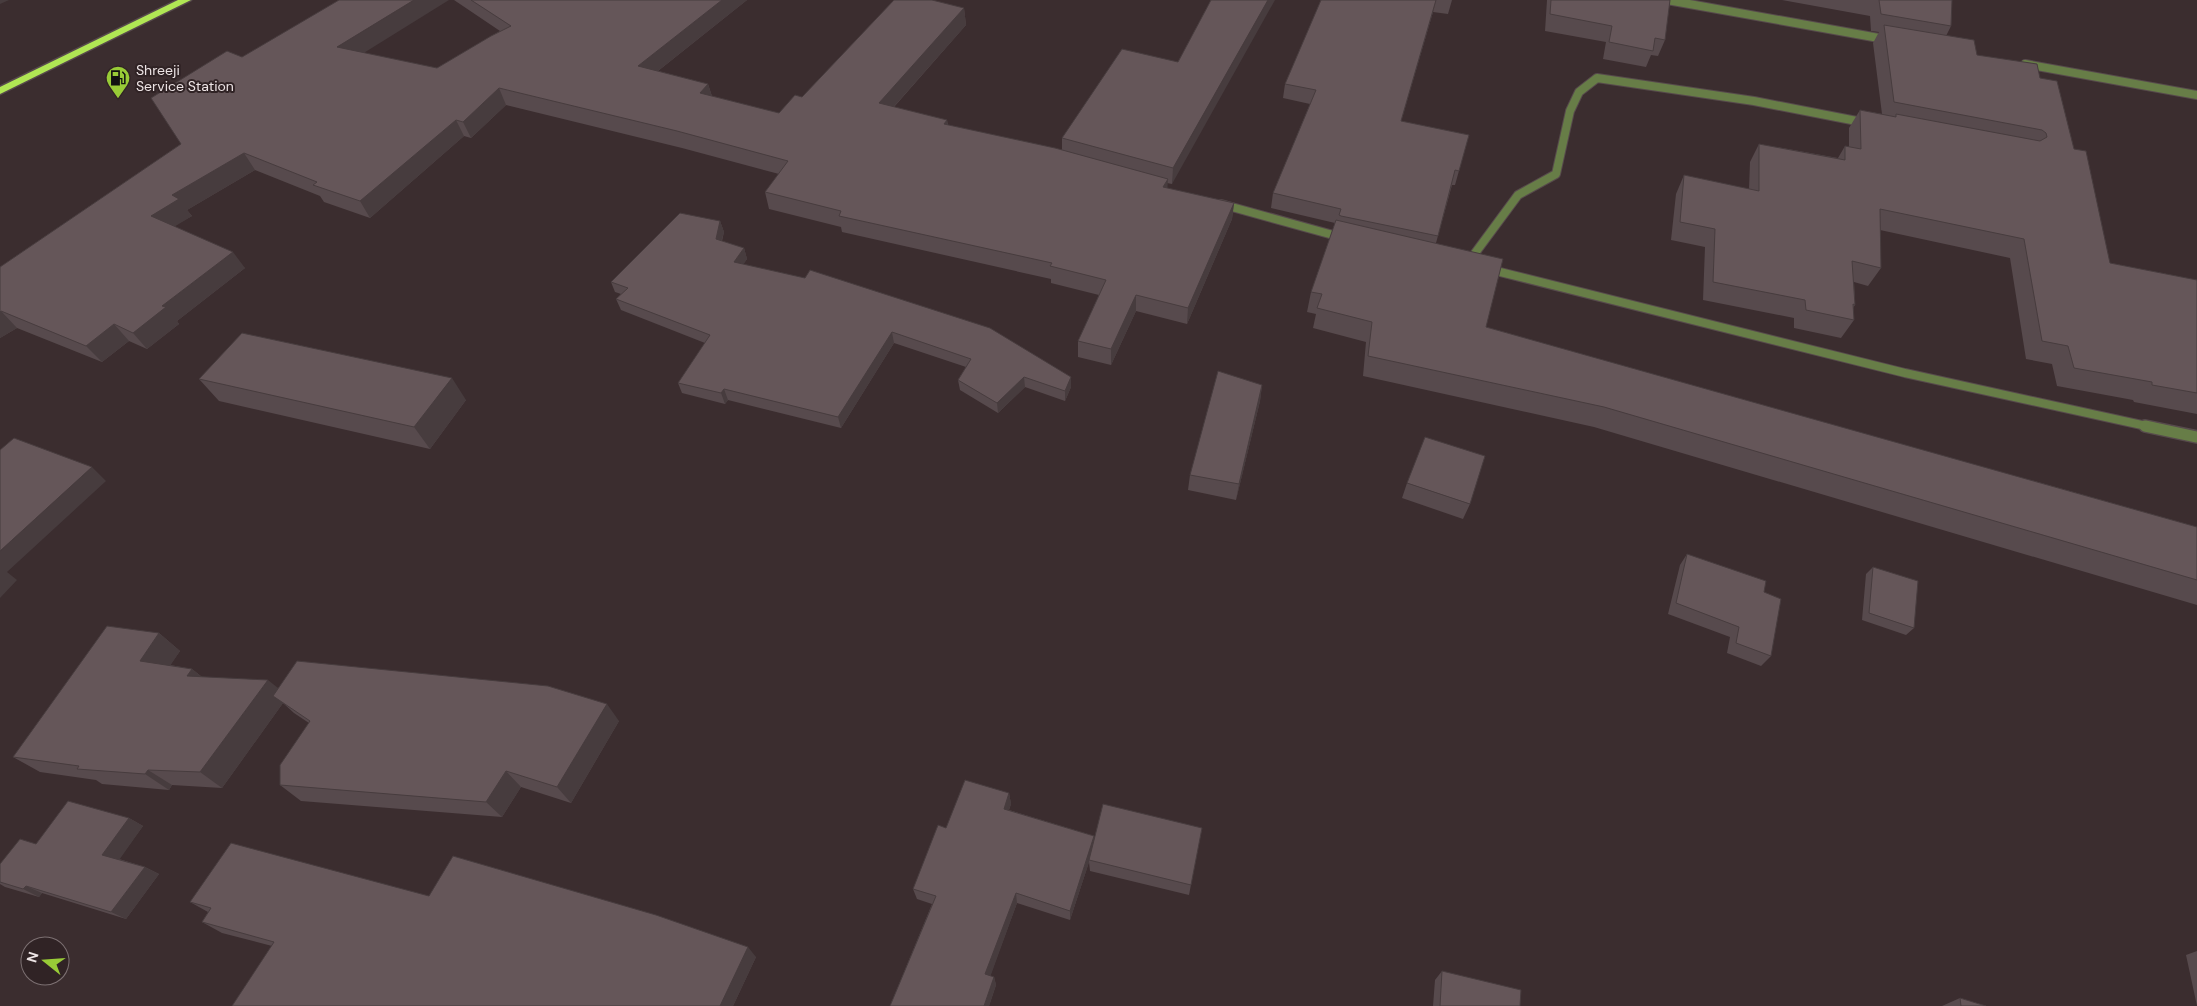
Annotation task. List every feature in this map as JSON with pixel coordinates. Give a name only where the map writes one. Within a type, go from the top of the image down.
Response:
[{"type":"highway","points":[[0,91],[186,0]]},
{"type":"street","points":[[1667,0],[1902,42]]},
{"type":"street","points":[[2019,63],[2197,94]]},
{"type":"street","points":[[1467,264],[1518,195],[1556,174],[1570,111],[1579,92],[1597,78],[1754,101],[1871,124]]},
{"type":"street","points":[[1212,201],[1355,240]]},
{"type":"street","points":[[1457,262],[1905,373],[2197,437]]},
{"type":"building","points":[[339,0],[414,0],[337,47],[437,68],[511,26],[471,0],[722,0],[638,66],[708,84],[700,93],[779,113],[795,95],[802,97],[894,0],[932,0],[964,8],[879,103],[947,120],[944,124],[1055,148],[1168,179],[1163,187],[1234,203],[1188,308],[1136,295],[1111,349],[1078,341],[1106,280],[1050,266],[1052,263],[839,216],[841,211],[765,192],[788,161],[677,131],[499,88],[463,122],[456,120],[360,201],[313,185],[317,182],[244,153],[172,195],[179,199],[151,216],[233,252],[162,306],[166,307],[133,333],[114,324],[86,346],[0,312],[0,267],[181,144],[151,98],[227,51],[242,57]]},
{"type":"building","points":[[1211,0],[1268,0],[1173,168],[1062,138],[1122,49],[1178,62]]},
{"type":"building","points":[[1321,0],[1436,0],[1401,121],[1469,135],[1459,171],[1455,170],[1438,236],[1341,216],[1339,215],[1341,209],[1273,193],[1316,90],[1285,84]]},
{"type":"building","points":[[1551,0],[1670,0],[1665,40],[1655,38],[1653,51],[1609,42],[1612,26],[1550,14]]},
{"type":"building","points":[[1879,0],[1952,0],[1951,26],[1881,14]]},
{"type":"building","points":[[1884,25],[1974,40],[1977,55],[2037,64],[2040,78],[2057,81],[2074,149],[2086,151],[2110,263],[2197,280],[2197,393],[2152,385],[2152,382],[2074,368],[2068,346],[2042,341],[2024,239],[1880,209],[1881,268],[1852,261],[1855,305],[1853,304],[1854,320],[1806,310],[1805,300],[1713,282],[1715,229],[1680,222],[1684,175],[1759,191],[1759,144],[1845,160],[1845,146],[1861,149],[1860,110],[1896,117],[1896,114],[2040,141],[2047,137],[2046,133],[2042,130],[1894,102]]},
{"type":"building","points":[[680,213],[720,221],[716,239],[744,248],[734,262],[805,278],[810,270],[990,328],[1071,377],[1065,391],[1024,377],[997,403],[958,380],[971,359],[892,332],[838,417],[724,389],[721,393],[678,383],[710,335],[616,299],[628,288],[611,282]]},
{"type":"building","points":[[1336,220],[1503,259],[1486,327],[2197,527],[2197,580],[1604,407],[1368,356],[1372,322],[1317,308],[1322,294],[1311,292]]},
{"type":"building","points":[[242,333],[452,378],[414,427],[199,379]]},
{"type":"building","points":[[1218,371],[1262,385],[1239,484],[1190,475]]},
{"type":"building","points":[[1425,437],[1485,456],[1470,504],[1407,483]]},
{"type":"building","points":[[14,438],[92,467],[0,551],[0,450]]},
{"type":"building","points":[[1687,554],[1766,581],[1764,592],[1781,599],[1771,656],[1736,643],[1739,627],[1676,603]]},
{"type":"building","points":[[1873,567],[1918,581],[1914,628],[1869,613]]},
{"type":"building","points":[[107,626],[159,633],[140,661],[192,669],[187,676],[268,680],[200,772],[148,770],[145,774],[77,769],[79,766],[13,757]]},
{"type":"building","points":[[297,661],[548,686],[607,704],[557,787],[506,771],[486,802],[280,785],[280,765],[310,721],[273,696]]},
{"type":"building","points":[[965,780],[1009,793],[1004,809],[1094,836],[1070,911],[1016,893],[985,974],[994,977],[984,1006],[890,1006],[936,896],[913,889],[938,825],[946,828]]},
{"type":"building","points":[[68,801],[129,818],[102,855],[145,867],[111,912],[26,886],[23,889],[0,882],[0,864],[20,839],[36,844]]},
{"type":"building","points":[[1103,804],[1202,828],[1191,885],[1089,860]]},
{"type":"building","points":[[231,843],[429,896],[453,856],[656,915],[748,947],[720,1006],[232,1006],[274,942],[202,922],[211,908],[190,902]]},
{"type":"building","points":[[1442,971],[1521,990],[1520,1006],[1440,1006]]},
{"type":"building","points":[[1960,998],[1986,1006],[1961,1006]]},
{"type":"place","name":"Shreeji Service Station","points":[[118,99]]}]
